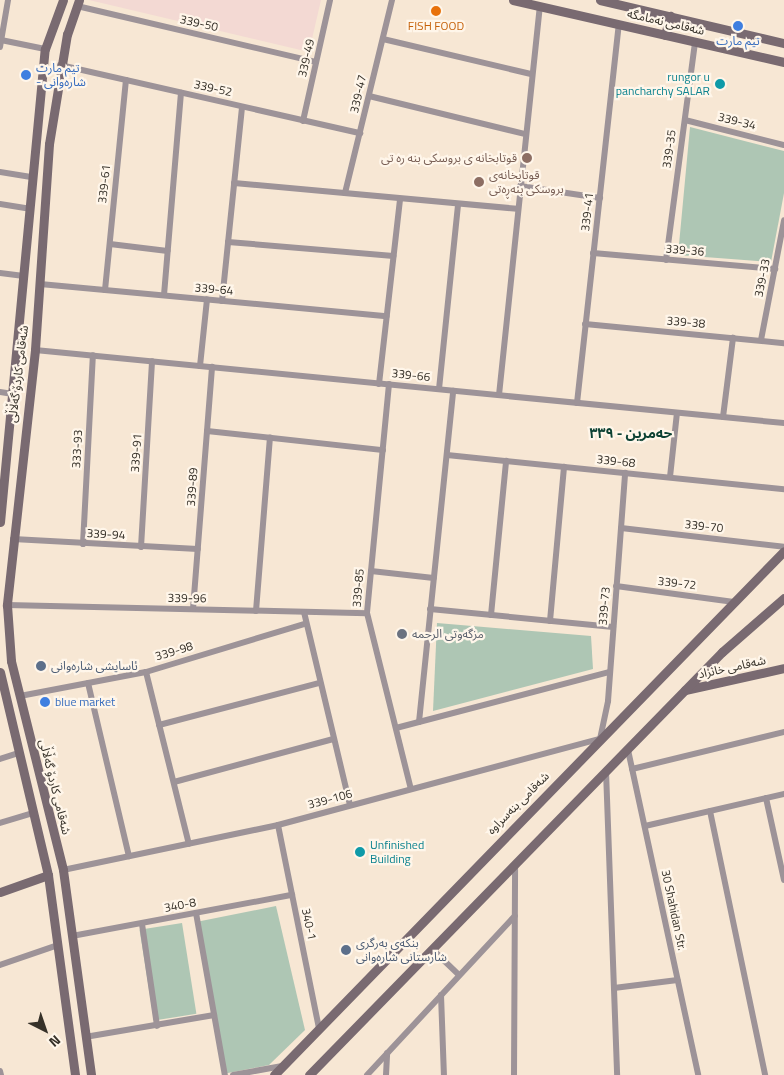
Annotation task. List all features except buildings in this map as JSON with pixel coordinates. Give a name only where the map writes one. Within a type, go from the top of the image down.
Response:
[{"type":"street","points":[[8,0],[1,44],[45,50]]},
{"type":"street","name":"شەقامی کاردۆ گەڵاڵی","points":[[0,522],[45,50],[63,0]]},
{"type":"street","name":"339-49","points":[[303,121],[330,0]]},
{"type":"street","name":"339-47","points":[[345,194],[392,0]]},
{"type":"street","name":"شەقامی نەمامگە","points":[[513,0],[784,62]]},
{"type":"street","name":"شەقامی نەمامگە","points":[[600,0],[620,2],[784,43]]},
{"type":"street","name":"شەقامی کاردۆ گەڵاڵی","points":[[78,3],[60,65],[49,144],[35,350],[23,438],[7,605],[11,661],[63,870],[91,1075]]},
{"type":"street","name":"339-50","points":[[78,3],[316,62]]},
{"type":"street","points":[[499,395],[531,74],[540,6]]},
{"type":"street","points":[[666,35],[670,16]]},
{"type":"street","name":"339-41","points":[[577,403],[619,24]]},
{"type":"street","points":[[383,39],[531,74]]},
{"type":"street","name":"339-35","points":[[666,260],[695,42]]},
{"type":"street","name":"339-52","points":[[60,65],[360,133]]},
{"type":"street","name":"339-61","points":[[105,290],[126,80]]},
{"type":"street","points":[[164,295],[181,93]]},
{"type":"street","points":[[369,96],[525,134]]},
{"type":"street","points":[[222,301],[242,107]]},
{"type":"street","name":"339-34","points":[[684,120],[784,145]]},
{"type":"street","points":[[0,172],[33,177]]},
{"type":"street","points":[[234,183],[517,209]]},
{"type":"street","points":[[520,186],[600,198]]},
{"type":"street","points":[[379,384],[400,198]]},
{"type":"street","points":[[0,204],[30,209]]},
{"type":"street","points":[[439,389],[458,204]]},
{"type":"street","name":"339-33","points":[[761,340],[784,220]]},
{"type":"street","points":[[228,242],[393,256]]},
{"type":"street","points":[[110,244],[168,251]]},
{"type":"street","name":"339-36","points":[[594,253],[775,269]]},
{"type":"street","points":[[0,273],[24,276]]},
{"type":"street","name":"339-64","points":[[40,284],[387,316]]},
{"type":"street","points":[[200,366],[207,299]]},
{"type":"street","name":"339-38","points":[[585,324],[784,343]]},
{"type":"street","points":[[723,417],[733,338]]},
{"type":"street","name":"339-66","points":[[35,350],[784,423]]},
{"type":"street","name":"333-93","points":[[83,544],[93,356]]},
{"type":"street","name":"339-91","points":[[141,547],[152,361]]},
{"type":"street","name":"339-89","points":[[193,609],[212,367]]},
{"type":"street","name":"339-85","points":[[390,384],[367,613],[411,789]]},
{"type":"street","points":[[419,722],[453,391]]},
{"type":"street","points":[[0,392],[13,394]]},
{"type":"street","points":[[670,477],[677,413]]},
{"type":"street","points":[[207,431],[383,450]]},
{"type":"street","points":[[9,436],[23,438]]},
{"type":"street","points":[[256,611],[270,438]]},
{"type":"street","name":"339-68","points":[[447,455],[784,489]]},
{"type":"street","points":[[491,615],[506,461]]},
{"type":"street","points":[[550,621],[564,467]]},
{"type":"street","name":"339-73","points":[[600,739],[610,672],[625,473]]},
{"type":"street","name":"339-70","points":[[621,528],[784,547]]},
{"type":"street","name":"339-94","points":[[13,539],[198,549]]},
{"type":"street","name":"شەقامی بنەسراوە","points":[[274,1075],[784,551]]},
{"type":"street","points":[[371,571],[434,578]]},
{"type":"street","name":"339-72","points":[[616,586],[734,602]]},
{"type":"street","points":[[309,1075],[685,690],[784,598]]},
{"type":"street","name":"339-96","points":[[7,605],[367,613]]},
{"type":"street","points":[[430,609],[613,627]]},
{"type":"street","points":[[304,612],[304,624],[350,806]]},
{"type":"street","name":"339-98","points":[[20,696],[146,672],[304,624]]},
{"type":"street","name":"شەقامی خانزاد","points":[[685,690],[784,668]]},
{"type":"street","points":[[0,672],[48,875],[74,1075]]},
{"type":"street","points":[[146,672],[189,844]]},
{"type":"street","points":[[396,728],[610,672]]},
{"type":"street","points":[[88,683],[128,856]]},
{"type":"street","points":[[159,725],[319,683]]},
{"type":"street","points":[[632,769],[784,732]]},
{"type":"street","points":[[174,782],[333,739]]},
{"type":"street","name":"339-106","points":[[63,870],[278,825],[600,739]]},
{"type":"street","name":"30 Shahidan Str.","points":[[628,750],[698,1075]]},
{"type":"street","points":[[0,759],[18,753]]},
{"type":"street","points":[[606,771],[617,1075]]},
{"type":"street","points":[[644,826],[784,794]]},
{"type":"street","points":[[766,798],[784,880]]},
{"type":"street","points":[[710,811],[764,1075]]},
{"type":"street","points":[[0,824],[33,813]]},
{"type":"street","name":"340-1","points":[[278,825],[319,1029]]},
{"type":"street","points":[[514,1075],[515,864]]},
{"type":"street","points":[[0,892],[48,875]]},
{"type":"street","name":"340-8","points":[[72,936],[292,895]]},
{"type":"street","points":[[196,913],[225,1075]]},
{"type":"street","points":[[367,1075],[515,916]]},
{"type":"street","points":[[142,924],[157,1026]]},
{"type":"street","points":[[0,965],[58,945]]},
{"type":"street","points":[[432,949],[460,975]]},
{"type":"street","points":[[60,960],[74,958]]},
{"type":"street","points":[[614,988],[677,980]]},
{"type":"street","points":[[441,996],[444,1075]]},
{"type":"street","points":[[86,1037],[214,1016]]},
{"type":"street","points":[[386,1075],[387,1054]]},
{"type":"street","points":[[233,1075],[282,1066]]},
{"type":"street","points":[[0,1071],[1,1075]]},
{"type":"shaded area","points":[[89,0],[321,0],[309,52]]},
{"type":"green space","points":[[690,127],[784,151],[784,193],[771,262],[678,255]]},
{"type":"green space","points":[[437,623],[591,636],[593,669],[433,711]]},
{"type":"green space","points":[[276,906],[305,1030],[269,1065],[223,1074],[196,922]]},
{"type":"green space","points":[[182,923],[196,1014],[154,1021],[140,930]]},
{"type":"place","name":"FISH FOOD","points":[[436,11]]},
{"type":"place","name":"تیم مارت","points":[[738,26]]},
{"type":"place","name":"تیم مارت - شارەوانی","points":[[26,75]]},
{"type":"place","name":"rungor u pancharchy SALAR","points":[[720,84]]},
{"type":"place","name":"قوتابخانه ى بروسكى بنه ره تى","points":[[527,158]]},
{"type":"place","name":"قوتابخانەی بروسکی بنەڕەتی","points":[[479,182]]},
{"type":"place","name":"مزگەوتی الرحمە","points":[[402,634]]},
{"type":"place","name":"ئاسایشی شارەوانی","points":[[41,666]]},
{"type":"place","name":"blue market","points":[[45,702]]},
{"type":"place","name":"Unfinished Building","points":[[360,852]]},
{"type":"place","name":"بنكەی بەرگری شارستانی شارەوانی","points":[[346,950]]},
{"type":"district","name":"حەمرین - ٣٣٩","points":[[631,433]]}]
